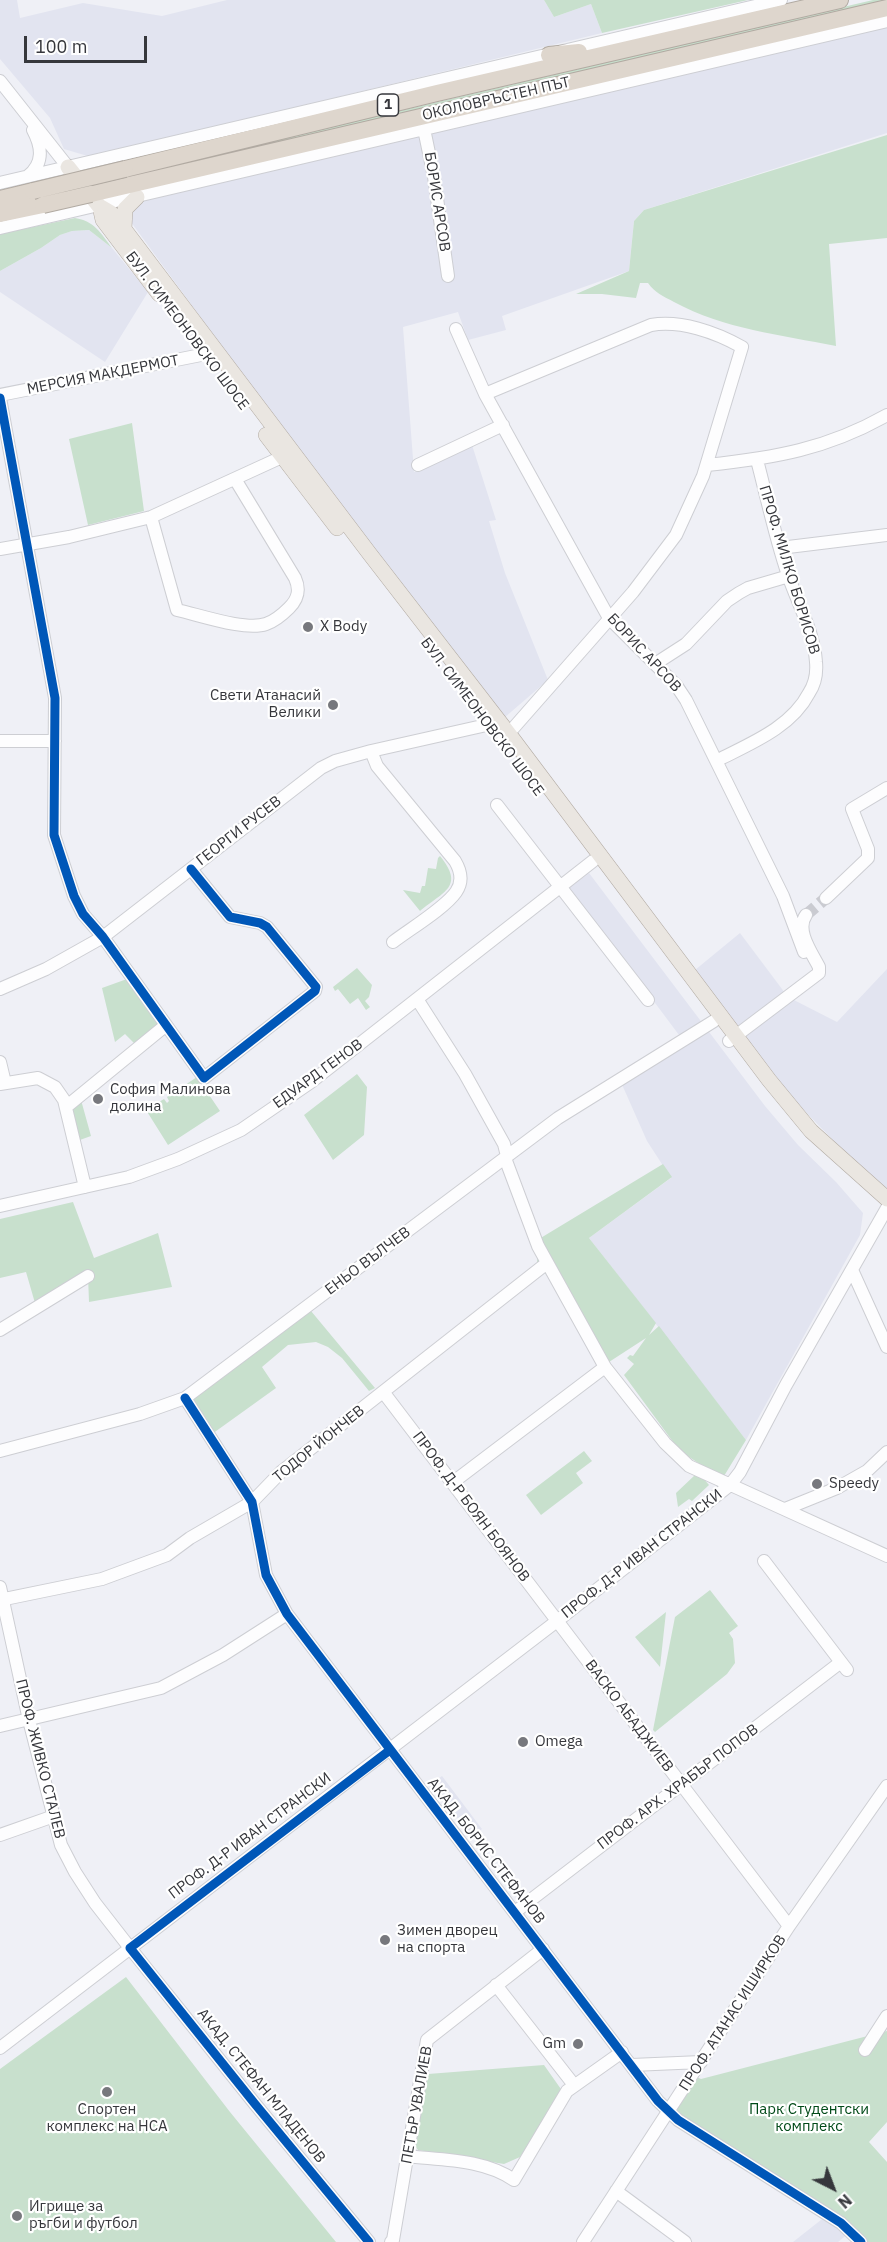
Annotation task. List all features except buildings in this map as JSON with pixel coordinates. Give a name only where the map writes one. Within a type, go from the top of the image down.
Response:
[{"type":"highway","name":"ОКОЛОВРЪСТЕН ПЪТ","points":[[0,199],[437,93],[840,0]]},
{"type":"highway","name":"ОКОЛОВРЪСТЕН ПЪТ","points":[[0,214],[34,191],[135,190],[522,94],[685,62],[887,8]]},
{"type":"highway","points":[[549,55],[651,44]]},
{"type":"highway","points":[[437,93],[519,62]]},
{"type":"highway","points":[[605,87],[685,62]]},
{"type":"highway","points":[[522,94],[587,91]]},
{"type":"main road","name":"БУЛ. СИМЕОНОВСКО ШОСЕ","points":[[68,167],[99,206],[111,213],[124,229],[733,1039],[811,1131],[887,1206]]},
{"type":"main road","points":[[124,229],[125,209],[135,190]]},
{"type":"main road","name":"БУЛ. СИМЕОНОВСКО ШОСЕ","points":[[99,206],[103,220],[282,457],[500,730],[593,861],[714,1021],[733,1039]]},
{"type":"street","points":[[0,183],[34,191],[68,167],[782,0]]},
{"type":"street","name":"ОКОЛОВРЪСТЕН ПЪТ","points":[[685,62],[887,21]]},
{"type":"street","name":"БУЛ. СИМЕОНОВСКО ШОСЕ","points":[[0,81],[68,167]]},
{"type":"street","points":[[0,228],[99,206],[135,190],[424,129],[605,87]]},
{"type":"street","points":[[19,105],[35,133],[40,150],[41,156],[36,169],[34,191]]},
{"type":"street","name":"БОРИС АРСОВ","points":[[424,129],[434,177],[448,276]]},
{"type":"street","points":[[485,394],[651,325],[662,323],[687,326],[734,342],[742,347],[707,465],[676,535],[656,564],[609,618],[500,730]]},
{"type":"street","name":"БОРИС АРСОВ","points":[[456,329],[485,394],[609,618],[676,685],[694,715],[783,896],[804,952]]},
{"type":"street","name":"МЕРСИЯ МАКДЕРМОТ","points":[[0,397],[206,354]]},
{"type":"street","points":[[0,397],[55,698],[54,835],[56,845],[83,914],[103,936],[204,1078],[316,987],[267,927],[260,923],[230,917],[191,869]]},
{"type":"street","points":[[707,465],[757,460],[809,448],[850,435],[887,415]]},
{"type":"street","points":[[418,465],[503,425]]},
{"type":"street","points":[[0,549],[151,517],[282,457]]},
{"type":"street","name":"ПРОФ. МИЛКО БОРИСОВ","points":[[722,758],[764,736],[796,712],[809,694],[817,675],[807,623],[780,548],[757,460]]},
{"type":"street","points":[[151,517],[177,610],[236,623],[258,626],[267,624],[291,606],[297,597],[299,588],[235,479]]},
{"type":"street","points":[[780,548],[887,535]]},
{"type":"street","points":[[656,664],[686,644],[727,601],[739,593],[748,588],[789,576]]},
{"type":"street","name":"ГЕОРГИ РУСЕВ","points":[[0,989],[46,969],[103,936],[318,770],[335,760],[371,751],[500,730]]},
{"type":"street","points":[[0,741],[55,741]]},
{"type":"street","points":[[371,751],[377,766],[460,870],[457,891],[449,900],[393,942]]},
{"type":"street","points":[[826,898],[864,863],[869,853],[852,809],[887,788]]},
{"type":"street","points":[[497,805],[648,1000]]},
{"type":"street","name":"ЕДУАРД ГЕНОВ","points":[[0,1206],[129,1177],[178,1159],[241,1130],[311,1082],[593,861]]},
{"type":"street","points":[[733,1039],[819,973],[819,967],[804,935],[802,923],[806,915]]},
{"type":"street","points":[[417,999],[465,1074],[504,1144],[506,1157],[532,1234],[605,1368],[665,1443],[689,1466],[887,1556]]},
{"type":"street","name":"ЕНЬО ВЪЛЧЕВ","points":[[0,1451],[140,1414],[185,1398],[558,1118],[714,1021]]},
{"type":"street","points":[[66,1107],[165,1026]]},
{"type":"street","points":[[0,1062],[2,1084],[38,1078],[55,1087],[64,1100],[85,1187]]},
{"type":"street","name":"ПРОФ. Д-Р ИВАН СТРАНСКИ","points":[[0,2048],[390,1750],[730,1485],[740,1472],[887,1206]]},
{"type":"street","name":"ТОДОР ЙОНЧЕВ","points":[[1,1596],[102,1579],[167,1556],[190,1538],[252,1502],[281,1472],[547,1263]]},
{"type":"street","points":[[852,1270],[887,1347]]},
{"type":"street","points":[[0,1330],[88,1276]]},
{"type":"street","points":[[452,1483],[605,1368]]},
{"type":"street","name":"ПРОФ. Д-Р БОЯН БОЯНОВ","points":[[384,1393],[557,1621]]},
{"type":"street","name":"АКАД. БОРИС СТЕФАНОВ","points":[[185,1398],[252,1502],[266,1575],[287,1614],[668,2112],[841,2223],[861,2242]]},
{"type":"street","points":[[785,1509],[867,1471],[887,1452]]},
{"type":"street","name":"ПРОФ. АРХ. ХРАБЪР ПОПОВ","points":[[515,1912],[681,1785],[844,1666],[764,1561]]},
{"type":"street","name":"ПРОФ. ЖИВКО СТАЛЕВ","points":[[1,1596],[29,1720],[61,1845],[95,1903],[130,1948]]},
{"type":"street","points":[[0,1726],[161,1688],[223,1655],[287,1614]]},
{"type":"street","name":"ВАСКО АБАДЖИЕВ","points":[[557,1621],[789,1926]]},
{"type":"street","name":"ПРОФ. АТАНАС ИШИРКОВ","points":[[583,2242],[789,1926],[887,1786]]},
{"type":"street","points":[[0,1835],[54,1816]]},
{"type":"street","name":"АКАД. СТЕФАН МЛАДЕНОВ","points":[[130,1948],[369,2242]]},
{"type":"street","name":"ПЕТЪР УВАЛИЕВ","points":[[391,2242],[427,2040],[543,1949]]},
{"type":"street","points":[[496,1985],[574,2085]]},
{"type":"street","points":[[865,2050],[887,2016]]},
{"type":"street","points":[[407,2156],[470,2164],[504,2173],[514,2180],[567,2091],[622,2052]]},
{"type":"street","points":[[632,2065],[701,2062]]},
{"type":"street","points":[[616,2191],[656,2218],[685,2242]]},
{"type":"shaded area","points":[[0,0],[17,0],[20,18],[83,3],[162,16],[227,0],[544,0],[554,17],[591,4],[602,33],[91,157],[64,149],[50,118],[0,59]]},
{"type":"shaded area","points":[[887,27],[887,133],[644,210],[634,221],[629,271],[502,316],[506,330],[468,340],[458,312],[403,327],[414,472],[472,445],[496,520],[489,521],[505,573],[548,680],[504,718],[283,430],[128,218],[140,198]]},
{"type":"shaded area","points":[[89,230],[112,248],[148,292],[105,362],[0,292],[0,271],[60,235],[72,231]]},
{"type":"shaded area","points":[[589,873],[765,1106],[798,1145],[836,1182],[863,1213],[860,1235],[746,1440],[589,1238],[671,1178],[647,1141],[620,1080],[647,1063],[679,1035],[569,888]]},
{"type":"shaded area","points":[[740,933],[788,997],[837,1022],[887,969],[887,1191],[870,1178],[793,1099],[695,970]]},
{"type":"shaded area","points":[[442,1776],[482,1829],[472,1837],[431,1784]]},
{"type":"shaded area","points":[[826,2216],[849,2233],[838,2242],[793,2242]]},
{"type":"green space","points":[[544,0],[748,0],[602,33],[591,4],[554,17]]},
{"type":"green space","points":[[873,0],[887,0],[131,177],[130,174]]},
{"type":"green space","points":[[887,135],[887,238],[829,244],[836,346],[753,330],[713,319],[663,296],[648,283],[640,283],[636,298],[576,294],[629,271],[634,221],[644,210]]},
{"type":"green space","points":[[75,218],[92,225],[112,248],[89,230],[72,231],[60,235],[0,271],[0,234]]},
{"type":"green space","points":[[132,423],[144,511],[88,525],[69,439]]},
{"type":"green space","points":[[440,856],[451,875],[451,882],[443,893],[420,911],[403,890],[420,893],[422,886],[425,886],[428,868],[436,869]]},
{"type":"green space","points":[[357,968],[372,985],[369,997],[365,1001],[370,1007],[366,1010],[358,998],[350,1004],[338,989],[335,991],[333,987]]},
{"type":"green space","points":[[127,979],[160,1025],[136,1045],[125,1034],[115,1042],[102,988]]},
{"type":"green space","points":[[357,1074],[367,1087],[364,1135],[333,1160],[304,1115]]},
{"type":"green space","points":[[197,1077],[220,1111],[168,1145],[146,1110],[164,1099],[167,1103],[169,1101],[167,1097]]},
{"type":"green space","points":[[81,1100],[91,1136],[77,1141],[71,1110]]},
{"type":"green space","points":[[663,1164],[672,1177],[589,1238],[656,1323],[649,1335],[659,1326],[746,1440],[724,1476],[704,1467],[679,1450],[624,1375],[634,1364],[627,1358],[630,1355],[633,1356],[646,1338],[609,1362],[537,1262],[539,1239]]},
{"type":"green space","points":[[73,1202],[94,1258],[158,1233],[172,1287],[89,1302],[88,1276],[35,1303],[26,1272],[0,1278],[0,1219]]},
{"type":"green space","points":[[311,1311],[375,1388],[369,1391],[342,1358],[328,1347],[316,1342],[288,1345],[262,1367],[276,1388],[212,1434],[191,1400]]},
{"type":"green space","points":[[584,1451],[592,1461],[576,1473],[583,1483],[541,1515],[526,1495]]},
{"type":"green space","points":[[695,1475],[703,1478],[709,1485],[692,1501],[689,1499],[678,1507],[676,1493]]},
{"type":"green space","points":[[710,1590],[738,1626],[729,1633],[733,1639],[735,1663],[727,1674],[655,1732],[653,1730],[675,1617]]},
{"type":"green space","points":[[666,1612],[660,1667],[635,1637]]},
{"type":"green space","name":"Спортен комплекс на НСА","points":[[126,1977],[230,2112],[336,2242],[0,2242],[0,2069]]},
{"type":"green space","name":"Парк Студентски комплекс","points":[[887,2031],[887,2122],[869,2142],[887,2162],[887,2242],[866,2242],[677,2112],[676,2107],[692,2075],[701,2079]]},
{"type":"green space","points":[[544,2065],[563,2092],[520,2157],[504,2164],[418,2150],[415,2146],[428,2074]]},
{"type":"tunnel","points":[[806,915],[826,898]]},
{"type":"cycle path","points":[[0,398],[55,698],[54,835],[74,896],[83,914],[103,937],[204,1078],[315,991],[316,987],[267,927],[260,923],[230,917],[191,869]]},
{"type":"cycle path","points":[[185,1398],[252,1502],[266,1575],[287,1614],[658,2101],[678,2120],[841,2223],[861,2242]]},
{"type":"cycle path","points":[[369,2242],[130,1948],[390,1750]]},
{"type":"place","name":"X Body","points":[[308,627]]},
{"type":"place","name":"Свети Атанасий Велики","points":[[333,705]]},
{"type":"place","name":"София Малинова долина","points":[[98,1099]]},
{"type":"place","name":"Speedy","points":[[817,1484]]},
{"type":"place","name":"Omega","points":[[523,1742]]},
{"type":"place","name":"Зимен дворец на спорта","points":[[385,1940]]},
{"type":"place","name":"Gm","points":[[578,2044]]},
{"type":"place","name":"Спортен комплекс на НСА","points":[[107,2092]]},
{"type":"place","name":"Игрище за ръгби и футбол","points":[[17,2216]]}]
